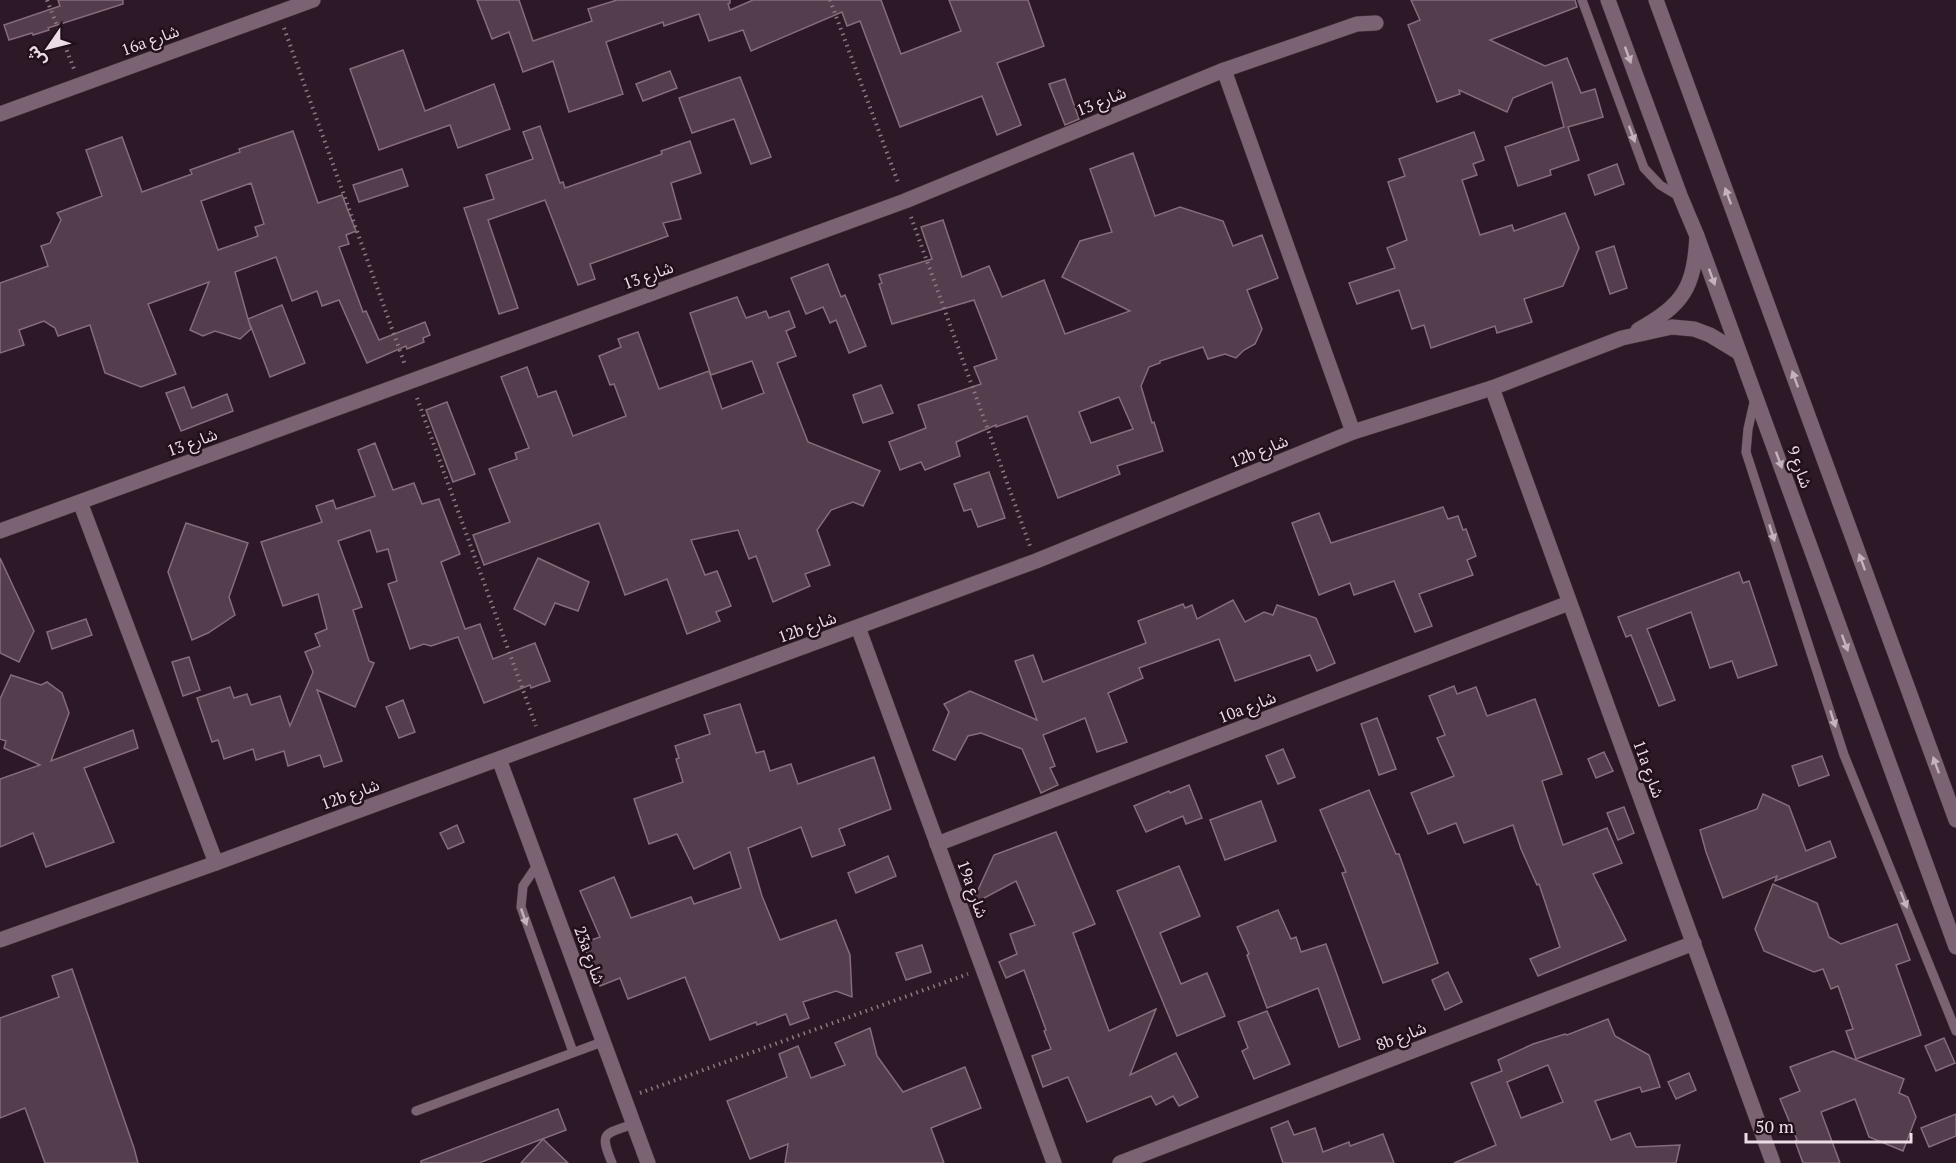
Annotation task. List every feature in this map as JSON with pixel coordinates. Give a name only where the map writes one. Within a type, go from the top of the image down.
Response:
[{"type":"street","name":"16a شارع","points":[[0,114],[313,0]]},
{"type":"street","name":"شارع 9","points":[[1608,0],[1697,236],[1956,948]]},
{"type":"street","name":"شارع 9","points":[[1656,0],[1956,820]]},
{"type":"street","name":"شارع 13","points":[[0,531],[905,201],[1224,70],[1357,24],[1376,23]]},
{"type":"street","points":[[1224,70],[1353,432]]},
{"type":"street","name":"12b شارع","points":[[0,940],[216,863],[1036,561],[1353,432],[1492,388],[1622,338],[1659,318],[1678,302],[1695,264],[1697,236]]},
{"type":"street","name":"12b شارع","points":[[1622,338],[1672,327],[1683,328],[1710,335],[1738,352]]},
{"type":"street","name":"11a شارع","points":[[1492,388],[1773,1163]]},
{"type":"street","points":[[80,501],[216,863]]},
{"type":"street","name":"10a شارع","points":[[937,844],[1569,603]]},
{"type":"street","name":"19a شارع","points":[[858,627],[1054,1163]]},
{"type":"street","name":"23a شارع","points":[[499,759],[648,1163]]},
{"type":"street","name":"8b شارع","points":[[1120,1163],[1694,943]]},
{"type":"lane","points":[[1582,0],[1644,168],[1660,185],[1681,198]]},
{"type":"lane","points":[[1755,396],[1746,452],[1844,754],[1956,1031]]},
{"type":"lane","points":[[538,864],[523,886],[521,907],[573,1052]]},
{"type":"lane","points":[[416,1111],[602,1042]]},
{"type":"lane","points":[[612,1163],[604,1143],[605,1137],[609,1133],[633,1124]]},
{"type":"path","points":[[47,0],[80,85]]},
{"type":"path","points":[[830,0],[1036,561]]},
{"type":"path","points":[[624,1099],[983,969]]},
{"type":"building","points":[[58,0],[123,0],[123,4],[48,28],[49,30],[9,40],[4,25],[60,6]]},
{"type":"building","points":[[477,0],[519,0],[533,41],[592,21],[588,9],[617,0],[730,0],[728,4],[730,10],[753,0],[881,0],[901,54],[961,31],[949,0],[1028,0],[1044,46],[997,63],[1021,125],[997,135],[982,96],[900,127],[860,21],[847,26],[842,12],[751,51],[743,30],[709,41],[699,14],[664,26],[663,22],[606,42],[623,94],[569,112],[553,61],[523,72],[509,32],[492,39]]},
{"type":"building","points":[[1411,0],[1575,0],[1577,7],[1490,40],[1545,66],[1567,58],[1581,93],[1595,89],[1603,117],[1568,127],[1579,160],[1550,170],[1551,175],[1518,186],[1505,147],[1564,127],[1552,82],[1513,98],[1507,112],[1459,90],[1460,94],[1437,102],[1408,25],[1420,20]]},
{"type":"building","points":[[403,50],[425,111],[494,84],[510,129],[458,148],[450,125],[379,150],[350,69]]},
{"type":"building","points":[[670,71],[677,88],[643,101],[636,84]]},
{"type":"building","points":[[740,77],[771,157],[751,164],[734,119],[692,133],[679,98]]},
{"type":"building","points":[[1065,79],[1079,119],[1065,125],[1049,84]]},
{"type":"building","points":[[540,126],[560,183],[563,182],[565,188],[662,154],[661,151],[690,141],[701,173],[671,183],[681,219],[663,223],[668,236],[590,264],[595,279],[578,285],[545,200],[488,220],[518,308],[499,314],[464,208],[494,199],[486,175],[533,159],[523,132]]},
{"type":"building","points":[[293,131],[318,203],[342,195],[356,231],[346,235],[349,244],[339,247],[363,312],[366,311],[379,340],[425,322],[430,335],[423,338],[424,342],[407,349],[406,346],[367,363],[339,300],[322,306],[317,291],[292,301],[276,257],[235,272],[251,329],[240,339],[215,331],[203,336],[190,330],[209,282],[148,304],[176,374],[141,387],[105,373],[90,325],[58,336],[55,328],[44,321],[19,330],[24,345],[0,353],[0,283],[48,266],[41,246],[50,243],[61,220],[57,213],[102,196],[86,150],[122,137],[142,192],[192,174],[190,170],[240,152],[239,149]],"holes":[[[251,183],[264,224],[255,227],[258,236],[218,250],[201,201]]]},
{"type":"building","points":[[1474,132],[1484,160],[1473,164],[1477,175],[1462,180],[1480,235],[1512,225],[1514,231],[1565,213],[1579,248],[1563,286],[1524,299],[1532,322],[1497,333],[1495,326],[1431,348],[1424,325],[1412,329],[1399,290],[1357,304],[1349,283],[1395,268],[1387,248],[1407,240],[1388,182],[1405,176],[1399,159]]},
{"type":"building","points":[[1133,153],[1155,216],[1180,207],[1223,221],[1233,246],[1262,235],[1278,278],[1247,290],[1262,329],[1255,344],[1236,358],[1225,354],[1208,359],[1203,347],[1160,361],[1149,367],[1141,386],[1163,451],[1117,466],[1120,474],[1058,498],[1027,416],[996,427],[996,425],[956,442],[960,456],[925,470],[921,462],[900,470],[889,442],[926,428],[918,405],[981,384],[974,367],[997,359],[974,300],[892,324],[879,284],[882,283],[879,275],[932,259],[921,227],[943,220],[962,277],[989,266],[1002,297],[1044,280],[1065,334],[1130,311],[1062,277],[1080,241],[1112,232],[1090,169]],"holes":[[[1119,397],[1133,429],[1091,443],[1079,412]]]},
{"type":"building","points":[[1617,164],[1624,184],[1595,195],[1588,175]]},
{"type":"building","points":[[402,169],[408,186],[359,202],[353,185]]},
{"type":"building","points":[[1614,246],[1627,288],[1610,294],[1596,252]]},
{"type":"building","points":[[828,264],[841,297],[845,295],[866,346],[849,353],[836,320],[830,323],[823,307],[806,314],[791,278]]},
{"type":"building","points":[[737,297],[746,318],[766,311],[769,318],[789,311],[795,327],[786,331],[796,356],[777,363],[808,442],[880,471],[863,506],[853,502],[831,510],[817,530],[830,565],[805,574],[810,586],[773,602],[756,556],[749,559],[738,530],[691,540],[705,575],[717,571],[731,606],[716,612],[720,621],[687,634],[667,579],[625,595],[599,523],[484,565],[473,535],[510,522],[489,469],[517,459],[515,453],[529,448],[501,377],[527,367],[538,397],[556,391],[573,436],[626,416],[614,384],[610,385],[599,356],[621,347],[618,339],[638,332],[659,389],[709,371],[722,409],[764,393],[752,361],[711,375],[690,313]]},
{"type":"building","points":[[282,305],[305,363],[270,377],[248,319]]},
{"type":"building","points":[[881,385],[893,413],[863,423],[853,395]]},
{"type":"building","points":[[184,387],[192,408],[227,394],[233,411],[181,431],[166,393]]},
{"type":"building","points":[[447,402],[475,474],[453,482],[426,410]]},
{"type":"building","points":[[375,443],[393,490],[414,483],[422,504],[439,499],[460,554],[441,562],[465,629],[480,624],[493,659],[535,643],[550,681],[531,688],[530,685],[484,703],[458,637],[431,646],[424,644],[410,649],[388,584],[397,581],[388,549],[377,552],[370,530],[338,541],[362,607],[353,610],[369,661],[374,663],[355,707],[317,690],[342,761],[324,767],[320,755],[288,766],[284,751],[256,760],[253,749],[224,759],[218,740],[212,742],[197,698],[230,687],[234,698],[247,694],[251,705],[280,696],[290,726],[313,672],[305,652],[320,646],[315,634],[327,629],[318,594],[283,606],[261,542],[322,522],[316,506],[333,500],[336,509],[375,496],[358,450]]},
{"type":"building","points":[[989,472],[1005,518],[978,527],[971,509],[964,511],[954,484]]},
{"type":"building","points":[[1443,507],[1448,519],[1458,516],[1463,530],[1466,529],[1476,556],[1467,560],[1473,575],[1419,594],[1432,626],[1415,632],[1394,581],[1354,595],[1350,583],[1319,595],[1292,523],[1319,513],[1331,543]]},
{"type":"building","points":[[186,523],[248,543],[229,597],[235,615],[208,633],[192,640],[168,572]]},
{"type":"building","points":[[0,558],[34,631],[19,662],[0,653]]},
{"type":"building","points":[[538,558],[589,582],[578,611],[555,603],[545,625],[514,609]]},
{"type":"building","points":[[1739,572],[1743,583],[1749,581],[1777,665],[1738,678],[1732,661],[1710,668],[1691,612],[1647,629],[1675,700],[1659,706],[1631,635],[1626,637],[1618,617]]},
{"type":"building","points":[[1233,600],[1245,622],[1264,612],[1273,615],[1277,605],[1316,618],[1335,663],[1317,671],[1310,655],[1235,681],[1219,639],[1139,668],[1143,678],[1108,693],[1127,742],[1097,752],[1085,718],[1043,735],[1055,766],[1050,768],[1058,785],[1041,793],[1022,749],[981,733],[968,736],[955,760],[933,750],[949,712],[944,704],[970,691],[1037,720],[1015,661],[1033,655],[1043,682],[1146,643],[1138,621],[1183,604],[1185,608],[1192,605],[1197,619]]},
{"type":"building","points":[[86,619],[92,635],[52,649],[47,632]]},
{"type":"building","points":[[189,657],[200,690],[183,696],[172,662]]},
{"type":"building","points":[[11,675],[41,685],[47,682],[62,693],[69,713],[51,761],[133,730],[138,748],[84,768],[114,842],[46,867],[33,833],[0,847],[0,779],[40,765],[4,748],[6,741],[0,739],[0,699]]},
{"type":"building","points":[[1454,686],[1457,694],[1476,687],[1487,716],[1535,699],[1562,774],[1542,781],[1563,845],[1607,828],[1622,863],[1593,874],[1626,940],[1538,976],[1530,959],[1560,947],[1539,884],[1537,885],[1521,849],[1513,825],[1464,843],[1456,823],[1428,834],[1411,793],[1454,776],[1437,738],[1445,735],[1429,696]]},
{"type":"building","points":[[403,700],[415,732],[399,738],[386,707]]},
{"type":"building","points":[[740,704],[756,753],[764,751],[770,771],[791,764],[798,784],[874,757],[891,809],[839,829],[845,845],[812,857],[801,827],[748,848],[762,896],[780,940],[836,920],[850,955],[852,997],[836,991],[803,1002],[809,1018],[790,1025],[786,1014],[757,1025],[756,1022],[710,1040],[685,977],[628,999],[620,978],[600,986],[583,943],[600,937],[580,891],[614,877],[631,918],[691,897],[694,904],[741,888],[730,852],[694,869],[677,834],[649,844],[634,799],[683,782],[676,759],[679,758],[675,746],[710,734],[704,715]]},
{"type":"building","points":[[1377,718],[1396,769],[1379,775],[1361,724]]},
{"type":"building","points":[[1283,749],[1295,777],[1278,784],[1266,756]]},
{"type":"building","points":[[1604,752],[1613,771],[1596,778],[1588,759]]},
{"type":"building","points":[[1822,756],[1829,775],[1799,786],[1792,766]]},
{"type":"building","points":[[1189,785],[1202,818],[1186,824],[1183,816],[1146,832],[1134,806]]},
{"type":"building","points":[[1369,790],[1396,854],[1399,854],[1438,963],[1383,983],[1342,873],[1346,872],[1320,810]]},
{"type":"building","points":[[1763,794],[1789,806],[1806,851],[1830,841],[1836,857],[1775,881],[1777,876],[1723,898],[1700,830],[1757,809]]},
{"type":"building","points":[[1261,801],[1276,841],[1225,860],[1210,820]]},
{"type":"building","points":[[1624,807],[1634,833],[1618,840],[1607,813]]},
{"type":"building","points":[[457,825],[464,842],[448,849],[440,833]]},
{"type":"building","points":[[1056,832],[1095,924],[1073,933],[1109,1031],[1156,1009],[1130,1075],[1176,1053],[1198,1097],[1179,1106],[1173,1096],[1156,1105],[1151,1096],[1087,1122],[1068,1077],[1043,1087],[1032,1056],[1051,1049],[1044,1031],[1046,1030],[1024,970],[1006,978],[999,962],[1017,954],[1010,934],[1035,925],[1016,881],[971,905],[994,855]]},
{"type":"building","points":[[888,856],[896,876],[856,893],[848,873]]},
{"type":"building","points":[[1179,866],[1200,916],[1160,933],[1181,984],[1207,973],[1225,1016],[1177,1036],[1117,891]]},
{"type":"building","points":[[1773,884],[1817,903],[1829,937],[1841,944],[1897,924],[1910,960],[1896,965],[1921,1035],[1856,1059],[1846,1031],[1853,1029],[1838,986],[1831,989],[1823,969],[1814,972],[1764,951],[1755,929]]},
{"type":"building","points":[[1278,910],[1291,939],[1296,937],[1301,952],[1326,944],[1360,1039],[1339,1047],[1318,988],[1267,1008],[1247,955],[1249,954],[1237,927]]},
{"type":"building","points":[[922,945],[931,972],[906,980],[896,953]]},
{"type":"building","points":[[72,969],[138,1163],[45,1163],[25,1108],[0,1118],[0,1018],[59,997],[52,976]]},
{"type":"building","points":[[1448,972],[1462,1002],[1445,1010],[1432,980]]},
{"type":"building","points":[[1267,1011],[1290,1064],[1254,1079],[1242,1051],[1248,1048],[1238,1022]]},
{"type":"building","points":[[1608,1019],[1615,1036],[1649,1055],[1660,1087],[1642,1092],[1640,1087],[1595,1101],[1611,1140],[1630,1133],[1636,1147],[1680,1145],[1676,1163],[1454,1163],[1496,1145],[1471,1083],[1502,1071],[1498,1060],[1533,1044],[1567,1035]],"holes":[[[1548,1065],[1563,1102],[1521,1118],[1507,1082]]]},
{"type":"building","points":[[870,1028],[877,1056],[903,1092],[965,1067],[981,1108],[931,1128],[944,1163],[785,1163],[788,1144],[750,1159],[727,1101],[787,1077],[779,1054],[798,1046],[811,1078],[845,1065],[835,1043]]},
{"type":"building","points":[[1944,1038],[1955,1063],[1936,1071],[1925,1046]]},
{"type":"building","points":[[1833,1051],[1904,1079],[1899,1093],[1908,1097],[1916,1117],[1903,1151],[1869,1137],[1855,1099],[1821,1112],[1840,1163],[1803,1163],[1795,1141],[1797,1140],[1780,1099],[1800,1091],[1790,1067]]},
{"type":"building","points":[[1689,1073],[1696,1090],[1676,1099],[1668,1082]]},
{"type":"building","points":[[558,1109],[566,1130],[479,1163],[421,1163],[421,1161]]},
{"type":"building","points":[[1956,1114],[1956,1136],[1929,1147],[1921,1128]]},
{"type":"building","points":[[1288,1121],[1294,1135],[1315,1128],[1323,1152],[1349,1142],[1350,1146],[1383,1134],[1394,1163],[1283,1163],[1271,1128]]},
{"type":"building","points":[[543,1139],[568,1163],[521,1163]]}]
